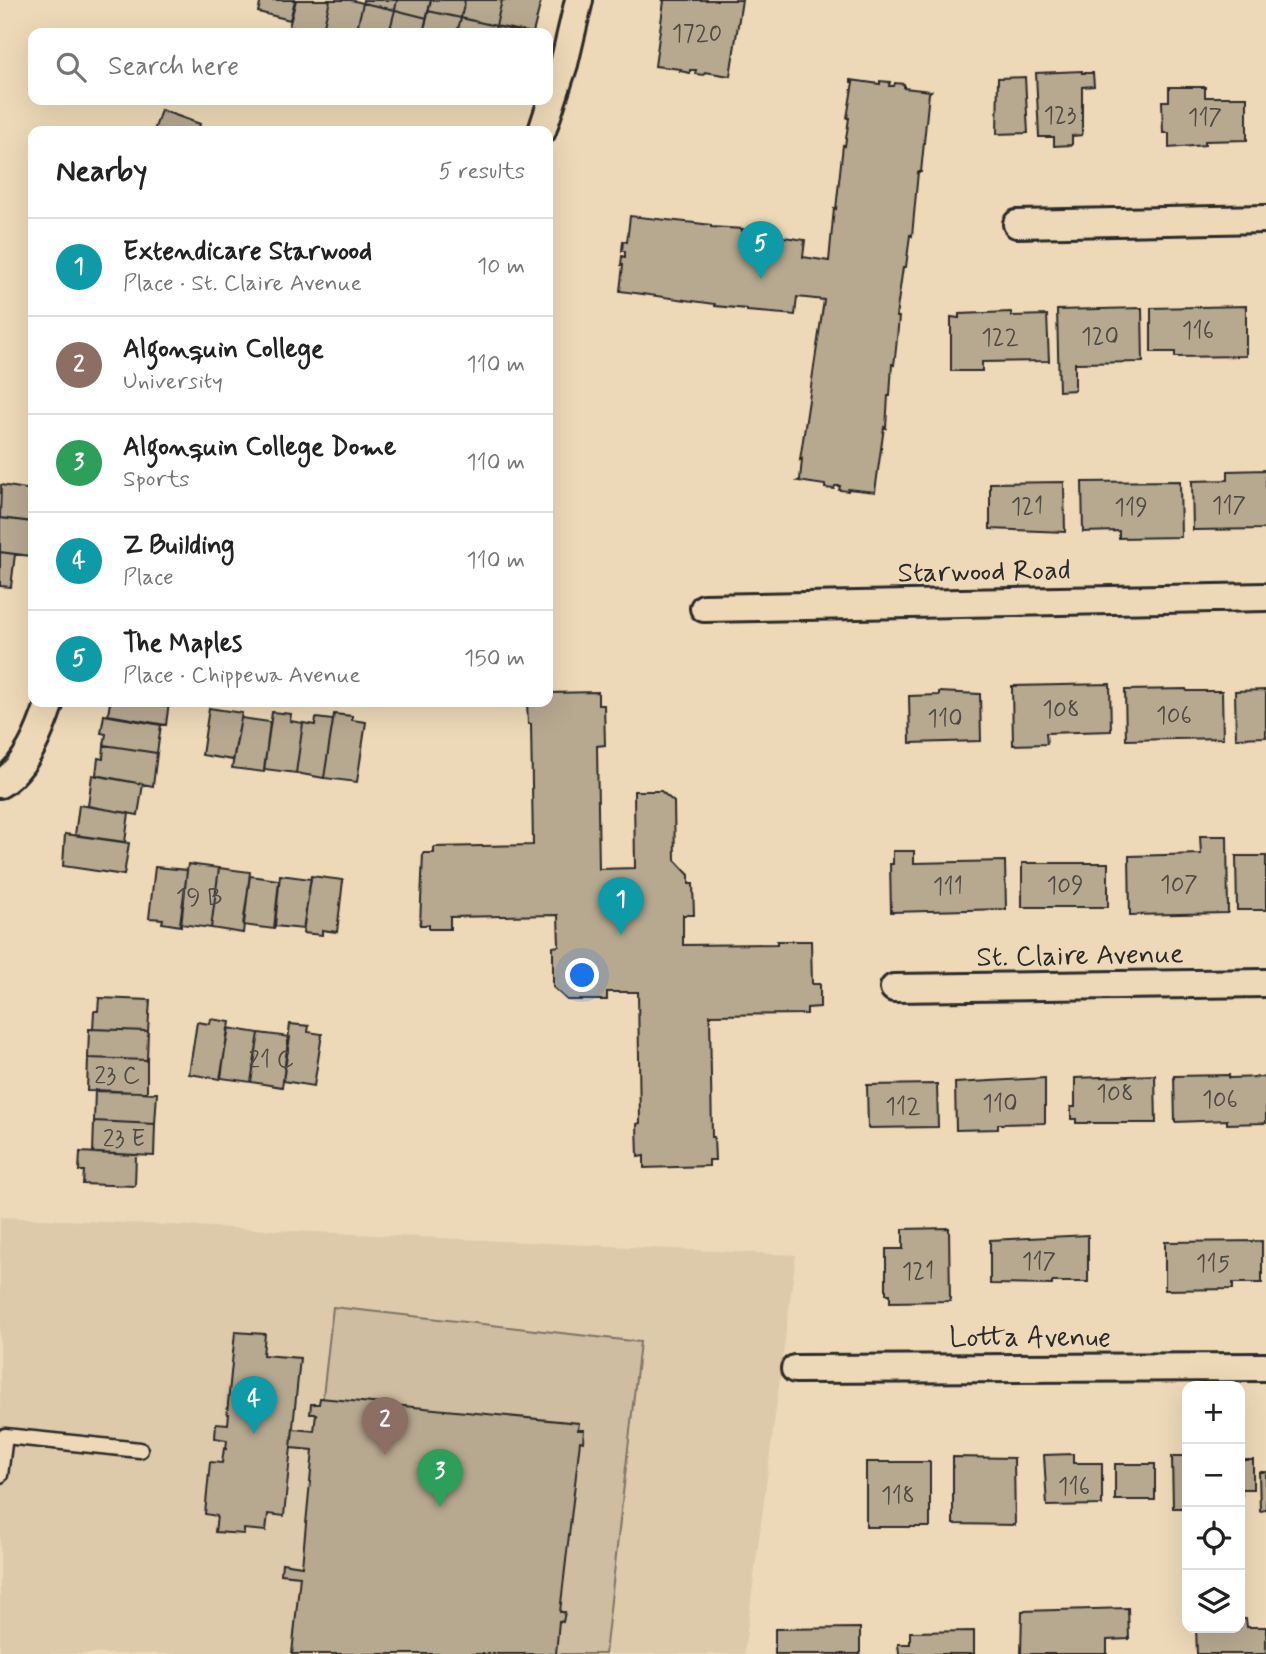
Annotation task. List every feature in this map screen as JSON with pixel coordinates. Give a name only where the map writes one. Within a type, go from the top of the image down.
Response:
[{"type":"street","points":[[553,98],[579,0]]},
{"type":"street","points":[[544,126],[551,105]]},
{"type":"street","points":[[1017,224],[1266,219]]},
{"type":"street","name":"Starwood Road","points":[[704,608],[1266,597]]},
{"type":"street","points":[[0,784],[11,777],[24,761],[48,707]]},
{"type":"street","name":"St. Claire Avenue","points":[[894,988],[1266,983]]},
{"type":"street","name":"Lotta Avenue","points":[[795,1369],[1266,1367]]},
{"type":"lane","points":[[0,1475],[5,1436],[140,1450]]},
{"type":"shaded area","points":[[0,1217],[796,1255],[744,1654],[0,1654]]},
{"type":"shaded area","points":[[333,1307],[640,1342],[605,1654],[294,1654]]},
{"type":"building","points":[[261,0],[295,0],[290,20],[258,12]]},
{"type":"building","points":[[296,0],[330,0],[323,28],[289,27]]},
{"type":"building","points":[[330,0],[363,3],[357,28],[323,28]]},
{"type":"building","points":[[363,0],[397,0],[395,10],[363,3]]},
{"type":"building","points":[[397,0],[431,0],[427,18],[395,10]]},
{"type":"building","points":[[431,0],[465,0],[461,18],[428,11]]},
{"type":"building","points":[[465,0],[502,0],[496,26],[461,18]]},
{"type":"building","points":[[502,0],[541,1],[534,28],[496,26]]},
{"type":"building","points":[[662,0],[742,0],[730,76],[705,72],[704,75],[695,74],[696,70],[690,70],[690,73],[680,71],[681,69],[655,66]]},
{"type":"building","points":[[363,3],[395,10],[390,28],[357,28]]},
{"type":"building","points":[[395,10],[427,18],[424,28],[390,28]]},
{"type":"building","points":[[428,11],[461,18],[458,28],[424,28]]},
{"type":"building","points":[[461,18],[496,26],[495,28],[458,28]]},
{"type":"building","points":[[1036,73],[1093,73],[1094,86],[1082,87],[1082,135],[1072,136],[1072,145],[1054,146],[1054,137],[1039,137]]},
{"type":"building","points":[[1025,77],[1028,133],[997,134],[998,78]]},
{"type":"building","points":[[851,80],[880,84],[880,81],[890,82],[889,86],[894,86],[895,83],[904,84],[904,88],[931,91],[921,172],[918,172],[912,236],[910,235],[906,267],[903,267],[896,317],[899,317],[896,349],[875,492],[839,490],[840,486],[835,486],[834,489],[825,488],[825,485],[798,481],[824,300],[797,297],[795,315],[747,311],[620,291],[622,256],[625,257],[625,251],[622,251],[623,241],[627,242],[630,216],[743,229],[742,231],[805,240],[803,257],[829,261],[834,208],[836,209],[843,145],[845,146],[849,118],[853,82]]},
{"type":"building","points":[[1169,87],[1205,87],[1205,97],[1247,97],[1247,140],[1205,141],[1205,145],[1169,148],[1169,133],[1163,133],[1162,101],[1169,101]]},
{"type":"building","points":[[161,110],[200,124],[199,126],[156,126]]},
{"type":"building","points":[[1246,306],[1246,356],[1175,357],[1175,352],[1151,352],[1151,308]]},
{"type":"building","points":[[1142,308],[1143,362],[1075,363],[1075,390],[1059,391],[1057,310]]},
{"type":"building","points":[[1011,312],[1012,316],[1047,315],[1049,361],[982,362],[982,371],[951,371],[951,317],[959,318],[959,314]]},
{"type":"building","points":[[1266,470],[1266,529],[1193,530],[1192,481],[1228,480],[1228,471]]},
{"type":"building","points":[[1180,481],[1181,537],[1119,538],[1119,531],[1083,532],[1082,482]]},
{"type":"building","points":[[1064,482],[1065,532],[990,529],[990,483]]},
{"type":"building","points":[[1,485],[28,489],[28,521],[0,518]]},
{"type":"building","points":[[0,518],[28,521],[28,556],[0,552]]},
{"type":"building","points":[[0,552],[15,554],[11,587],[0,586]]},
{"type":"building","points":[[1110,684],[1111,731],[1046,733],[1047,744],[1013,745],[1012,686]]},
{"type":"building","points":[[1125,690],[1222,691],[1223,738],[1126,740]]},
{"type":"building","points":[[1266,690],[1266,737],[1236,738],[1235,691]]},
{"type":"building","points":[[598,692],[598,705],[604,705],[605,745],[597,746],[599,869],[635,868],[634,791],[661,791],[674,802],[675,860],[689,875],[689,884],[693,884],[694,915],[683,915],[683,945],[811,941],[812,984],[820,984],[820,1007],[807,1008],[807,1014],[710,1015],[712,1137],[715,1160],[709,1160],[709,1166],[644,1168],[644,1156],[638,1157],[638,992],[607,992],[607,1000],[567,1000],[553,987],[553,947],[559,946],[558,915],[450,917],[450,929],[429,929],[429,925],[420,925],[423,853],[434,853],[434,847],[533,845],[531,724],[528,724],[527,707],[553,707],[553,693]]},
{"type":"building","points":[[939,692],[980,694],[981,741],[910,743],[909,696],[939,695]]},
{"type":"building","points":[[109,707],[168,707],[166,725],[108,715]]},
{"type":"building","points":[[209,708],[242,713],[233,760],[202,755]]},
{"type":"building","points":[[272,712],[291,714],[290,721],[303,723],[296,773],[264,769]]},
{"type":"building","points":[[334,714],[352,716],[352,720],[366,722],[357,782],[324,778]]},
{"type":"building","points":[[104,715],[161,725],[157,753],[104,745],[106,734],[101,733]]},
{"type":"building","points":[[241,718],[270,722],[264,772],[232,768]]},
{"type":"building","points":[[316,718],[333,720],[324,778],[296,773],[303,723],[315,725]]},
{"type":"building","points":[[104,745],[157,753],[153,786],[96,775],[98,758],[103,759]]},
{"type":"building","points":[[92,775],[143,784],[138,815],[88,806]]},
{"type":"building","points":[[79,805],[129,813],[125,842],[75,835]]},
{"type":"building","points":[[65,834],[129,843],[124,875],[63,866]]},
{"type":"building","points":[[1200,836],[1227,836],[1228,913],[1130,915],[1129,856],[1201,854]]},
{"type":"building","points":[[893,851],[914,851],[914,863],[1005,861],[1006,909],[891,912],[890,864],[893,864]]},
{"type":"building","points":[[1236,856],[1266,856],[1266,910],[1237,910]]},
{"type":"building","points":[[1022,863],[1108,863],[1108,907],[1022,907]]},
{"type":"building","points":[[188,864],[219,868],[211,928],[180,924]]},
{"type":"building","points":[[155,867],[187,870],[181,926],[162,923],[163,919],[149,918]]},
{"type":"building","points":[[219,868],[250,872],[243,933],[211,928]]},
{"type":"building","points":[[280,875],[311,879],[303,929],[275,926]]},
{"type":"building","points":[[250,876],[279,880],[274,929],[243,925]]},
{"type":"building","points":[[311,876],[343,880],[337,932],[322,930],[322,935],[303,933]]},
{"type":"building","points":[[99,998],[150,1000],[148,1031],[93,1029],[94,1011],[98,1011]]},
{"type":"building","points":[[211,1019],[230,1022],[220,1079],[189,1074],[197,1022],[210,1024]]},
{"type":"building","points":[[290,1024],[309,1026],[308,1032],[322,1034],[314,1086],[283,1081]]},
{"type":"building","points":[[228,1028],[259,1033],[251,1082],[221,1078]]},
{"type":"building","points":[[89,1029],[148,1031],[147,1060],[88,1058]]},
{"type":"building","points":[[259,1033],[290,1037],[282,1087],[251,1082]]},
{"type":"building","points":[[88,1058],[147,1060],[147,1092],[87,1091]]},
{"type":"building","points":[[1155,1075],[1156,1123],[1076,1123],[1076,1119],[1071,1119],[1071,1107],[1075,1107],[1075,1078]]},
{"type":"building","points":[[1229,1075],[1229,1078],[1266,1077],[1266,1123],[1227,1124],[1227,1120],[1175,1122],[1174,1076]]},
{"type":"building","points":[[1045,1078],[1045,1123],[998,1124],[998,1129],[956,1130],[955,1083]]},
{"type":"building","points":[[937,1084],[938,1127],[868,1128],[867,1085]]},
{"type":"building","points":[[95,1090],[157,1093],[155,1124],[94,1121]]},
{"type":"building","points":[[94,1121],[155,1124],[154,1156],[93,1153]]},
{"type":"building","points":[[80,1152],[136,1155],[135,1186],[83,1184],[84,1171],[79,1171]]},
{"type":"building","points":[[949,1228],[950,1301],[890,1302],[890,1294],[886,1294],[886,1249],[903,1249],[903,1229]]},
{"type":"building","points":[[1088,1235],[1088,1282],[1052,1282],[1052,1285],[990,1284],[990,1240]]},
{"type":"building","points":[[1262,1241],[1262,1283],[1233,1283],[1233,1289],[1165,1290],[1165,1242]]},
{"type":"building","points":[[235,1332],[265,1334],[263,1355],[300,1358],[284,1516],[268,1514],[266,1531],[244,1529],[244,1534],[215,1532],[217,1516],[205,1514],[210,1462],[222,1463],[224,1448],[226,1449],[227,1440],[215,1438],[216,1423],[228,1424]]},
{"type":"building","points":[[320,1398],[579,1423],[578,1430],[584,1430],[583,1442],[580,1441],[560,1612],[565,1612],[563,1622],[559,1621],[556,1654],[292,1654],[300,1576],[281,1574],[282,1563],[302,1566],[313,1450],[291,1448],[293,1429],[314,1431],[316,1414],[310,1414],[311,1404],[319,1404]]},
{"type":"building","points":[[1073,1454],[1073,1463],[1102,1463],[1102,1505],[1047,1506],[1044,1455]]},
{"type":"building","points":[[1172,1456],[1182,1456],[1182,1508],[1173,1508]]},
{"type":"building","points":[[953,1457],[1014,1458],[1015,1525],[953,1524]]},
{"type":"building","points":[[1245,1460],[1253,1460],[1253,1489],[1245,1489]]},
{"type":"building","points":[[866,1462],[930,1462],[930,1527],[866,1527]]},
{"type":"building","points":[[1115,1464],[1155,1464],[1155,1500],[1115,1500]]},
{"type":"building","points":[[1259,1472],[1266,1472],[1266,1510],[1260,1511]]},
{"type":"building","points":[[1128,1608],[1129,1639],[1107,1640],[1107,1654],[1021,1654],[1022,1611]]},
{"type":"building","points":[[1245,1619],[1247,1627],[1266,1627],[1266,1654],[1197,1654],[1196,1633],[1245,1633]]},
{"type":"building","points":[[860,1628],[860,1654],[775,1654],[775,1629]]},
{"type":"building","points":[[974,1631],[974,1654],[899,1654],[898,1644],[910,1644],[910,1632]]},
{"type":"place","name":"The Maples","points":[[761,279]]},
{"type":"place","name":"Extendicare Starwood","points":[[621,935]]},
{"type":"place","name":"Z Building","points":[[254,1434]]},
{"type":"place","name":"Algonquin College","points":[[385,1455]]},
{"type":"place","name":"Algonquin College Dome","points":[[440,1507]]}]
